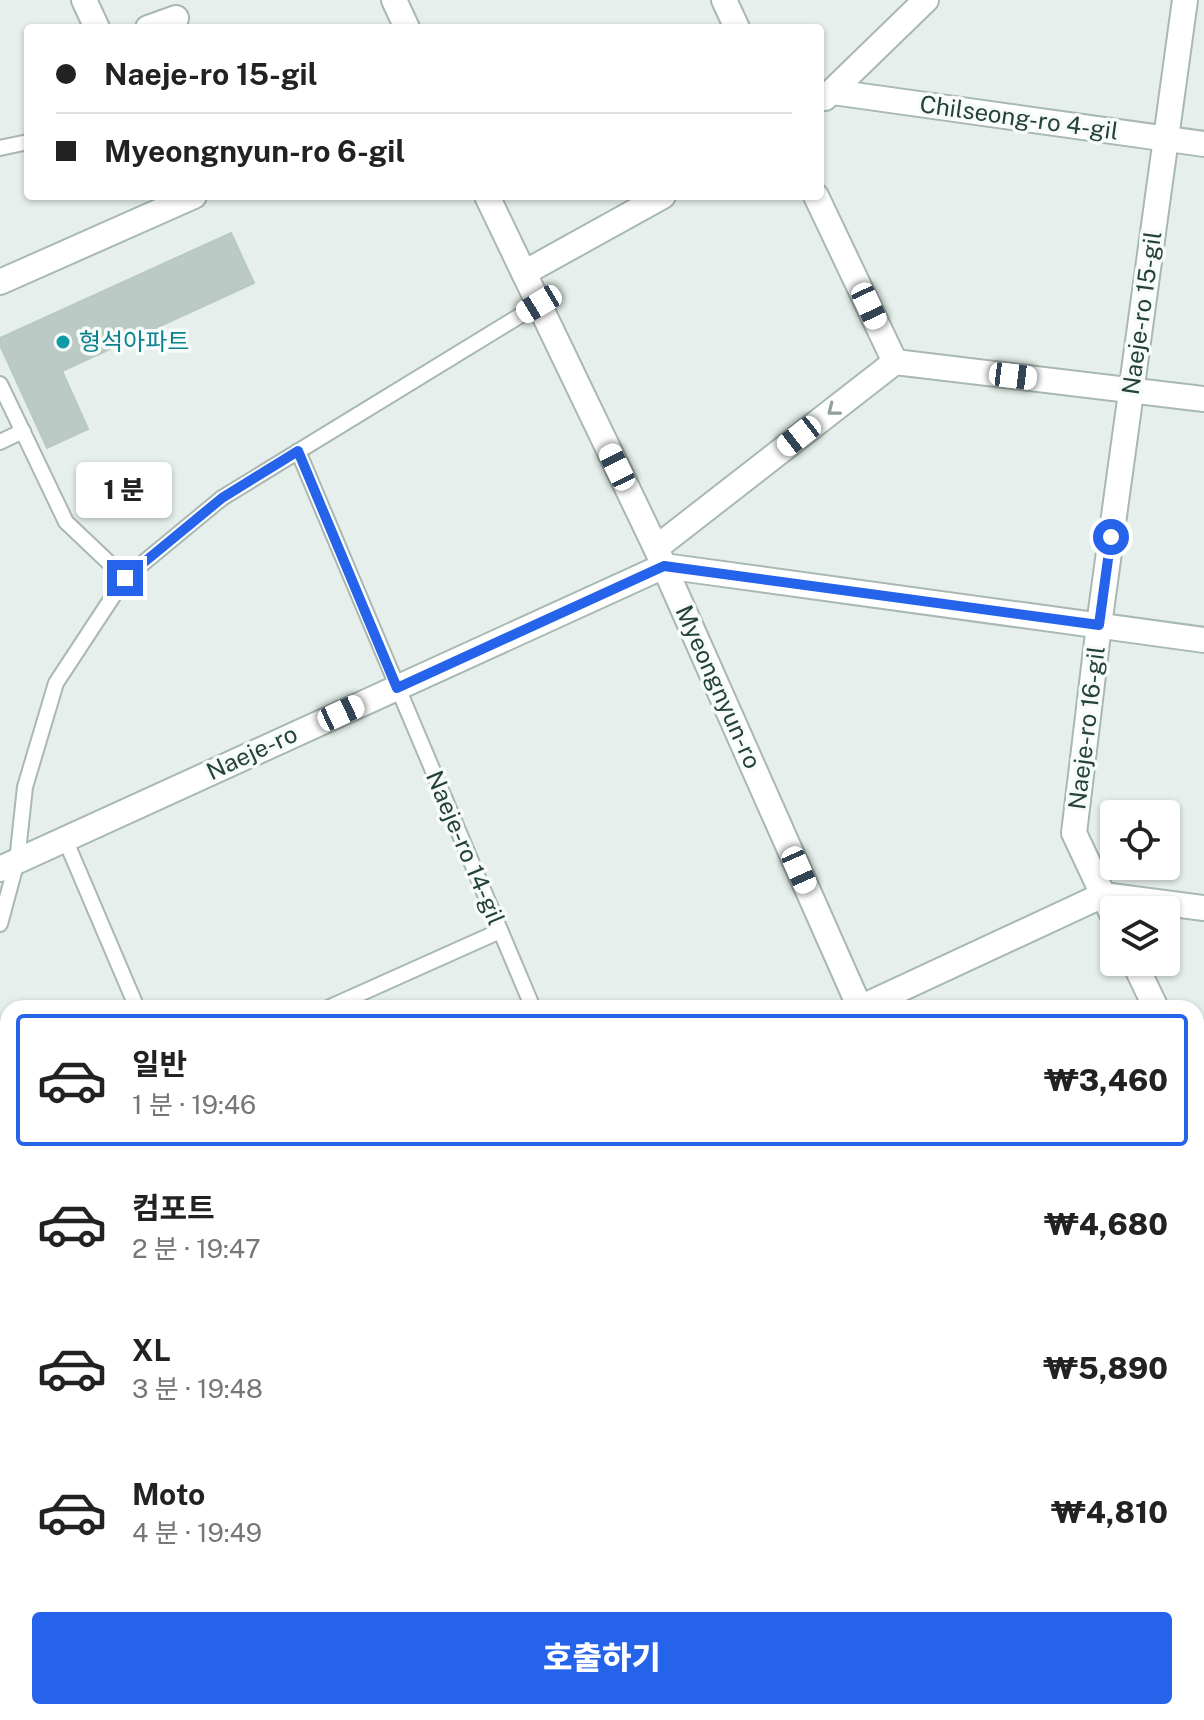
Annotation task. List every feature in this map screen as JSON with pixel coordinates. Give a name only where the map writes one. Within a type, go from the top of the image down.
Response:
[{"type":"street","points":[[84,0],[95,24]]},
{"type":"street","points":[[394,0],[405,24]]},
{"type":"street","points":[[724,0],[735,24]]},
{"type":"street","points":[[827,97],[926,0]]},
{"type":"street","name":"Naeje-ro 15-gil","points":[[1099,625],[1185,0]]},
{"type":"street","points":[[159,24],[176,18]]},
{"type":"street","name":"Chilseong-ro 4-gil","points":[[827,97],[1204,144]]},
{"type":"street","points":[[0,282],[178,200]]},
{"type":"street","name":"Myeongnyun-ro","points":[[489,200],[660,557],[856,1000]]},
{"type":"street","points":[[524,273],[656,200]]},
{"type":"street","points":[[818,200],[895,362],[1204,399]]},
{"type":"street","name":"Naeje-ro","points":[[8,865],[397,688],[660,557],[895,362]]},
{"type":"street","points":[[660,557],[1204,640]]},
{"type":"street","name":"Naeje-ro 16-gil","points":[[1099,625],[1074,833],[1103,895]]},
{"type":"street","points":[[877,1000],[1103,895],[1204,908]]},
{"type":"street","points":[[1141,976],[1152,1000]]},
{"type":"lane","points":[[0,148],[24,143]]},
{"type":"lane","points":[[0,924],[8,865],[25,787],[56,683],[125,578],[222,498],[539,304]]},
{"type":"lane","points":[[0,384],[66,522],[125,578]]},
{"type":"lane","points":[[0,442],[23,431]]},
{"type":"lane","name":"Naeje-ro 14-gil","points":[[298,451],[530,1000]]},
{"type":"lane","points":[[65,839],[134,1000]]},
{"type":"lane","points":[[346,1000],[500,931]]},
{"type":"building","name":"형석아파트","points":[[231,233],[254,283],[62,371],[88,429],[47,448],[0,345],[0,338]]},
{"type":"place","name":"형석아파트","points":[[63,342]]},
{"type":"route","points":[[125,578],[222,498],[298,451],[397,688],[664,566],[1099,625],[1111,537]]}]
